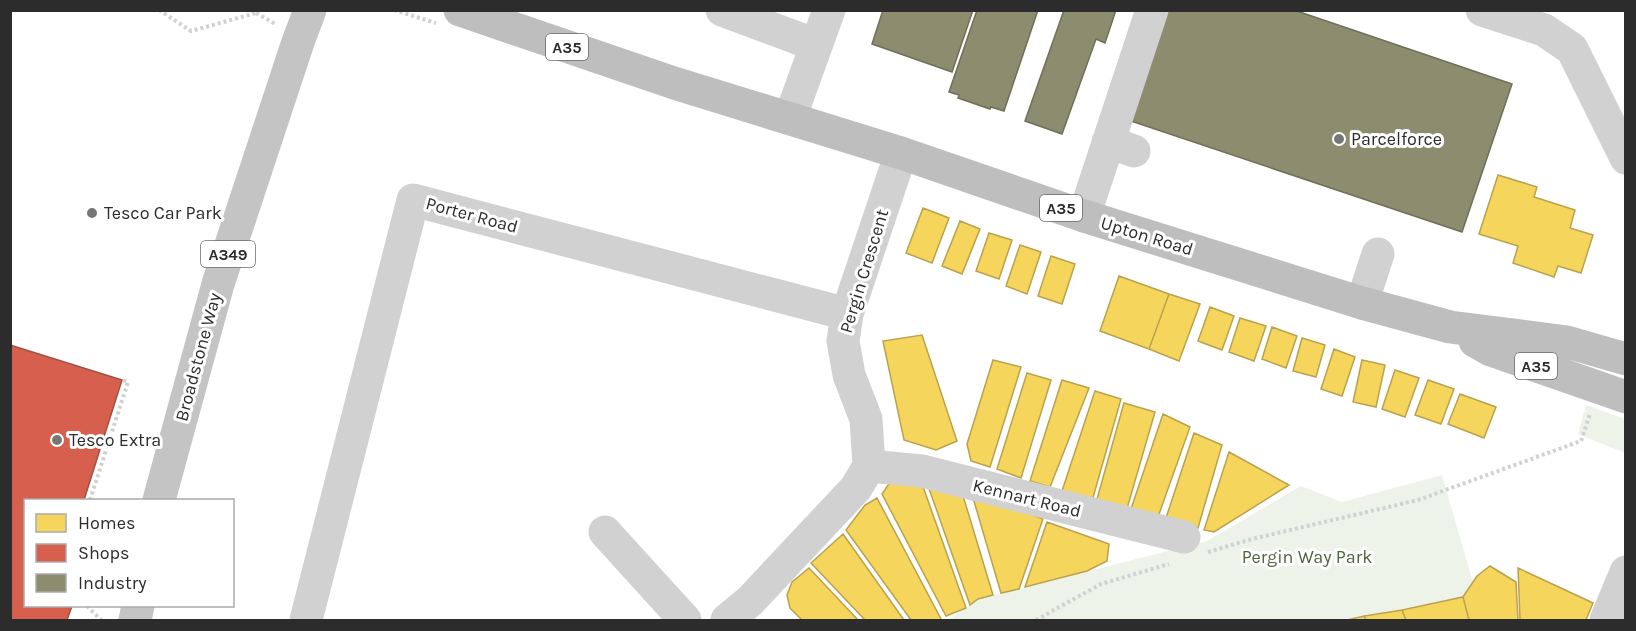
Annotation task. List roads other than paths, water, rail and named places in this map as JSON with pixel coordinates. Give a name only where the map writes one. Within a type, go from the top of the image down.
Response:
[{"type":"highway","name":"Upton Road","points":[[460,10],[674,83],[901,153],[1084,216],[1362,303],[1450,327],[1567,342],[1626,358]]},
{"type":"highway","name":"Upton Road","points":[[1450,327],[1491,350],[1612,392]]},
{"type":"main road","name":"Broadstone Way","points":[[160,499],[218,284],[310,10]]},
{"type":"street","points":[[722,10],[816,45]]},
{"type":"street","points":[[790,118],[829,10]]},
{"type":"street","points":[[1084,216],[1121,146],[1152,10]]},
{"type":"street","points":[[1482,10],[1544,30],[1572,49],[1626,158]]},
{"type":"street","name":"Pergin Crescent","points":[[868,466],[866,418],[849,375],[843,341],[847,314],[901,153]]},
{"type":"street","name":"Porter Road","points":[[306,621],[413,200],[847,314]]},
{"type":"street","points":[[1362,303],[1378,254]]},
{"type":"street","points":[[748,614],[856,488],[868,466]]},
{"type":"street","name":"Kennart Road","points":[[868,466],[922,471],[1186,552]]},
{"type":"street","points":[[605,532],[686,621]]},
{"type":"street","points":[[1606,621],[1619,565]]},
{"type":"place","name":"Parcelforce","points":[[1339,139]]},
{"type":"place","name":"Tesco Car Park","points":[[92,213]]},
{"type":"place","name":"Tesco Extra","points":[[57,440]]},
{"type":"park label","name":"Pergin Way Park","points":[[1307,557]]}]
